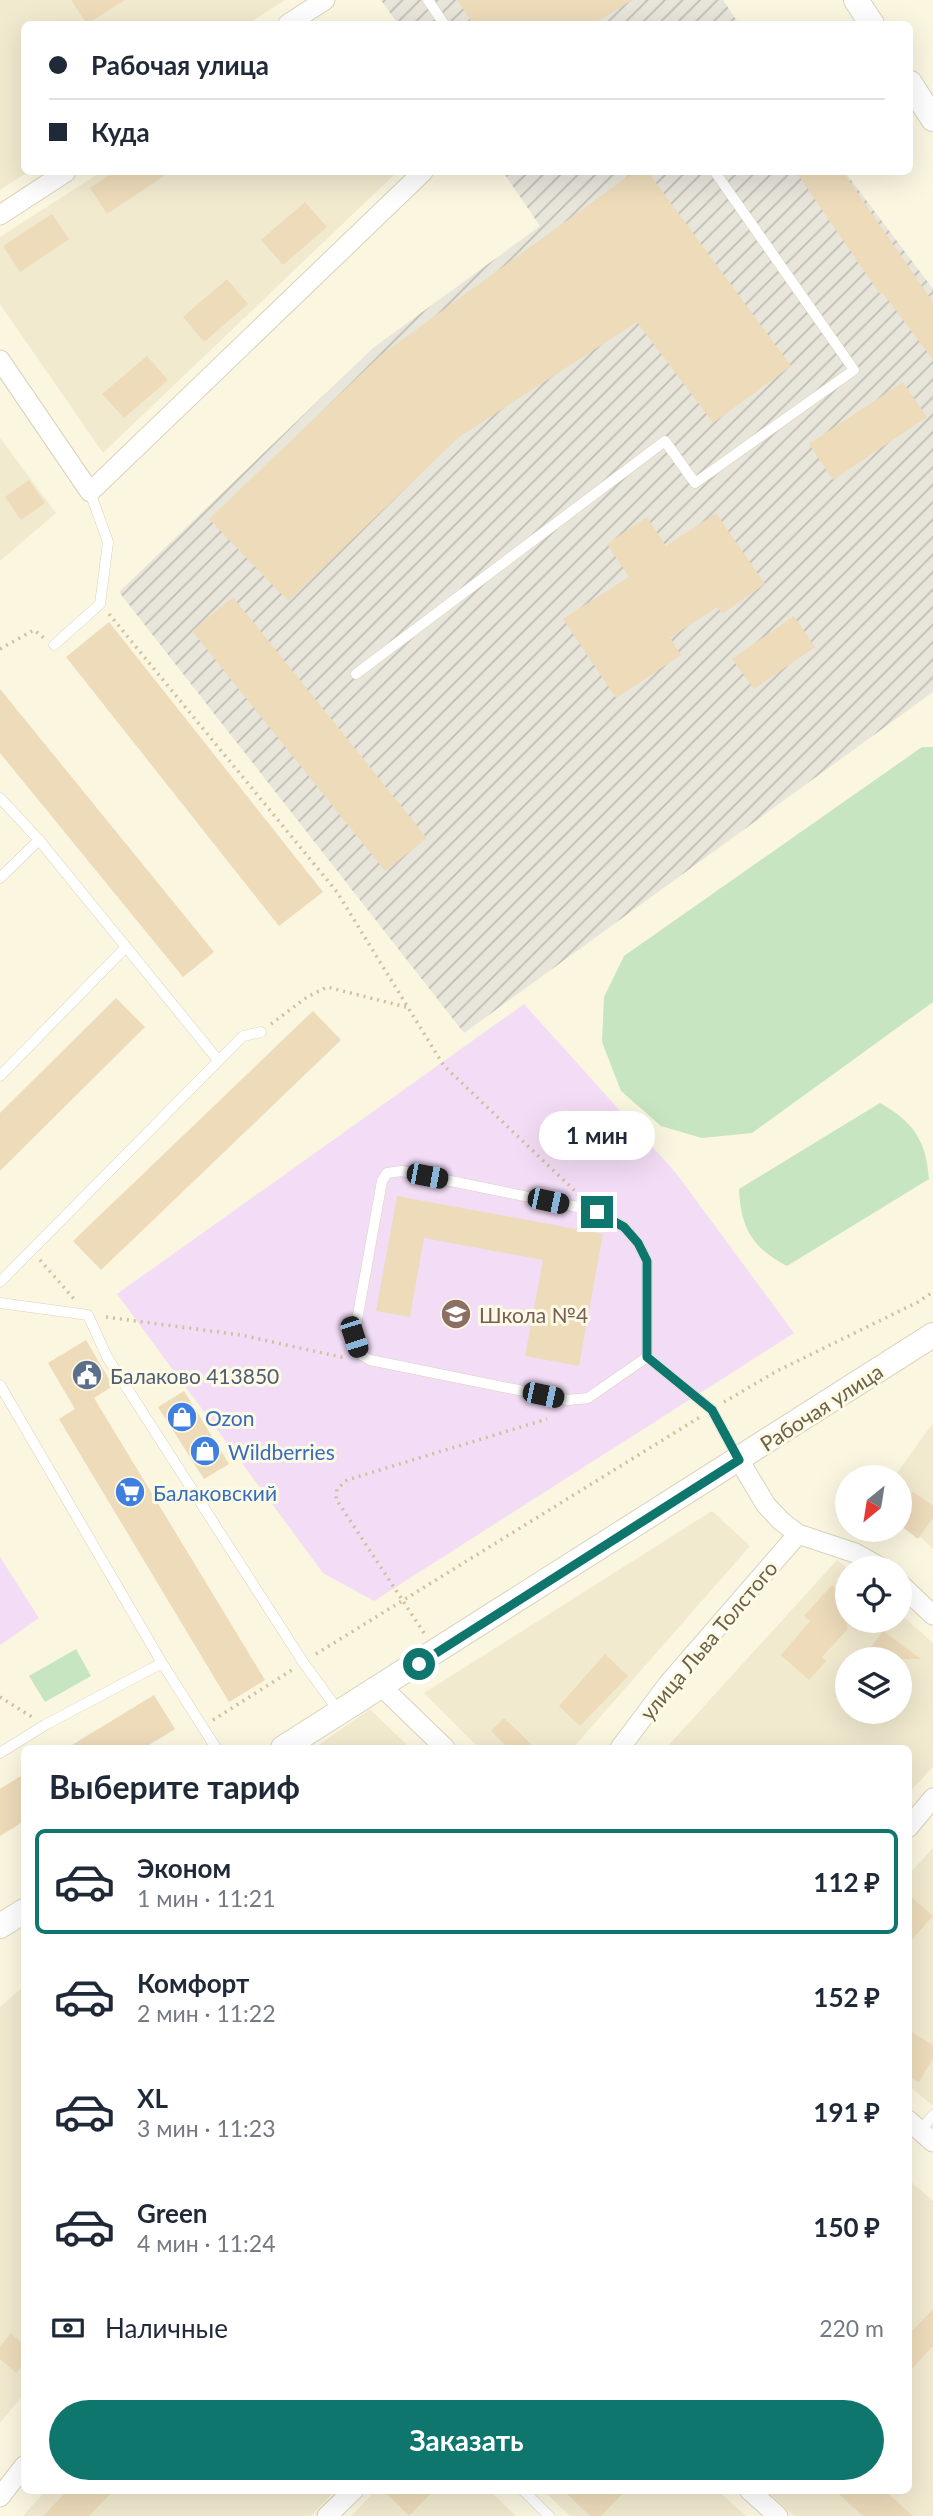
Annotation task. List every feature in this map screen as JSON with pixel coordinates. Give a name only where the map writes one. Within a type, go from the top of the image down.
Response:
[{"type":"street","points":[[293,21],[325,0]]},
{"type":"street","points":[[856,0],[868,21]]},
{"type":"street","points":[[913,88],[933,119]]},
{"type":"street","points":[[0,215],[61,175]]},
{"type":"street","points":[[0,360],[90,492],[420,175]]},
{"type":"street","name":"Рабочая улица","points":[[288,1745],[933,1335]]},
{"type":"street","points":[[739,1460],[766,1505],[781,1521],[798,1534],[860,1556]]},
{"type":"street","name":"улица Льва Толстого","points":[[622,1745],[668,1684],[798,1534]]},
{"type":"street","points":[[912,1595],[933,1615]]},
{"type":"street","points":[[382,1687],[442,1745]]},
{"type":"street","points":[[912,1823],[933,1798]]},
{"type":"street","points":[[0,1926],[21,1913]]},
{"type":"street","points":[[0,2497],[21,2470]]},
{"type":"street","points":[[327,2516],[350,2494]]},
{"type":"street","points":[[753,2494],[778,2516]]},
{"type":"lane","points":[[428,0],[442,21]]},
{"type":"lane","points":[[356,674],[665,441],[695,483],[854,370],[717,175]]},
{"type":"lane","points":[[54,645],[100,604],[108,542],[90,492]]},
{"type":"lane","points":[[0,798],[39,840],[218,1060]]},
{"type":"lane","points":[[0,878],[39,840]]},
{"type":"lane","points":[[0,1076],[126,947]]},
{"type":"lane","points":[[0,1282],[243,1036],[261,1032]]},
{"type":"lane","points":[[402,1171],[597,1212],[624,1227],[638,1243],[647,1261],[647,1357],[588,1398],[568,1400],[370,1360],[360,1354],[354,1337],[382,1181],[387,1173],[402,1171]]},
{"type":"lane","points":[[0,1303],[89,1315],[107,1357],[303,1662],[340,1713]]},
{"type":"lane","points":[[647,1357],[712,1410],[739,1460]]},
{"type":"lane","points":[[0,1385],[162,1663],[214,1745]]},
{"type":"lane","points":[[0,1753],[46,1725],[162,1663]]},
{"type":"lane","points":[[920,2131],[933,2115]]},
{"type":"lane","points":[[527,2494],[549,2516]]},
{"type":"path","points":[[100,604],[337,892],[444,1066],[597,1212]]},
{"type":"path","points":[[0,649],[34,630],[54,645]]},
{"type":"path","points":[[261,1032],[307,997],[327,987],[408,1007]]},
{"type":"path","points":[[31,1250],[89,1315],[241,1335],[341,1357],[360,1354]]},
{"type":"path","points":[[202,1727],[777,1371],[918,1302],[933,1292]]},
{"type":"path","points":[[437,1652],[336,1499],[337,1489],[347,1480],[547,1419]]},
{"type":"path","points":[[0,1697],[46,1725]]},
{"type":"shaded area","points":[[0,0],[285,0],[253,21],[21,21],[21,175],[23,175],[0,190]]},
{"type":"shaded area","points":[[381,0],[723,0],[737,21],[396,21]]},
{"type":"shaded area","points":[[96,175],[394,175],[103,453],[0,304],[0,237]]},
{"type":"shaded area","points":[[505,175],[847,175],[933,289],[933,692],[464,1033],[119,592],[373,348],[540,226]]},
{"type":"shaded area","points":[[0,438],[56,513],[0,561]]},
{"type":"shaded area","name":"Школа №4","points":[[524,1004],[676,1173],[794,1333],[374,1601],[323,1573],[117,1294]]},
{"type":"shaded area","points":[[933,1423],[933,1549],[912,1529],[912,1465],[903,1465]]},
{"type":"shaded area","points":[[712,1511],[750,1546],[576,1745],[476,1745],[424,1693]]},
{"type":"shaded area","points":[[0,1557],[39,1618],[0,1645]]},
{"type":"shaded area","points":[[835,1562],[835,1633],[912,1633],[912,1625],[933,1643],[933,1767],[912,1790],[912,1745],[669,1745]]},
{"type":"shaded area","points":[[370,1709],[407,1745],[318,1745]]},
{"type":"shaded area","points":[[933,1848],[933,2106],[912,2088],[912,1871]]},
{"type":"shaded area","points":[[21,1989],[21,2398],[0,2423],[0,2007]]},
{"type":"shaded area","points":[[912,2183],[933,2201],[933,2516],[794,2516],[770,2494],[912,2494]]},
{"type":"shaded area","points":[[42,2494],[332,2494],[311,2516],[23,2516]]},
{"type":"shaded area","points":[[372,2494],[493,2494],[516,2516],[351,2516]]},
{"type":"shaded area","points":[[547,2494],[721,2494],[746,2516],[570,2516]]},
{"type":"green space","points":[[922,747],[933,747],[933,1002],[752,1133],[702,1138],[661,1126],[621,1091],[602,1042],[604,997],[624,956]]},
{"type":"green space","points":[[880,1103],[902,1118],[916,1134],[925,1154],[929,1179],[787,1266],[765,1252],[746,1226],[739,1189]]},
{"type":"green space","points":[[76,1649],[91,1676],[45,1702],[29,1676]]},
{"type":"building","points":[[71,0],[125,0],[92,21],[85,21]]},
{"type":"building","points":[[457,0],[632,0],[599,21],[471,21]]},
{"type":"building","points":[[110,175],[166,175],[107,214],[90,188]]},
{"type":"building","points":[[630,175],[650,175],[791,366],[713,423],[637,322],[459,437],[288,601],[209,519],[381,355]]},
{"type":"building","points":[[798,175],[845,175],[933,302],[933,360],[882,292],[880,294]]},
{"type":"building","points":[[305,202],[327,227],[283,265],[261,240]]},
{"type":"building","points":[[52,214],[69,239],[20,272],[3,246]]},
{"type":"building","points":[[227,279],[248,304],[204,342],[183,317]]},
{"type":"building","points":[[147,356],[168,380],[124,418],[102,394]]},
{"type":"building","points":[[903,382],[927,417],[833,480],[809,444]]},
{"type":"building","points":[[29,480],[45,503],[21,520],[5,497]]},
{"type":"building","points":[[716,513],[765,584],[722,614],[717,607],[670,638],[681,655],[616,698],[563,619],[629,577],[607,544],[647,517],[666,546]]},
{"type":"building","points":[[233,597],[427,838],[385,871],[192,631]]},
{"type":"building","points":[[794,616],[815,647],[754,689],[732,659]]},
{"type":"building","points":[[109,622],[323,892],[279,926],[66,657]]},
{"type":"building","points":[[0,689],[214,952],[183,977],[0,753]]},
{"type":"building","points":[[116,998],[145,1027],[0,1171],[0,1113]]},
{"type":"building","points":[[313,1011],[341,1040],[101,1270],[73,1241]]},
{"type":"building","points":[[397,1196],[603,1234],[579,1366],[525,1356],[543,1260],[424,1238],[410,1317],[376,1311]]},
{"type":"building","points":[[86,1340],[113,1386],[94,1398],[265,1680],[229,1702],[59,1419],[75,1409],[48,1363]]},
{"type":"building","points":[[184,1391],[229,1464],[204,1479],[158,1407]]},
{"type":"building","points":[[912,1493],[933,1506],[933,1518],[918,1539],[912,1534]]},
{"type":"building","points":[[832,1585],[835,1588],[835,1633],[844,1633],[822,1657],[826,1661],[809,1680],[781,1655],[810,1621],[804,1616]]},
{"type":"building","points":[[882,1633],[886,1633],[905,1647],[871,1647]]},
{"type":"building","points":[[605,1654],[628,1676],[580,1726],[559,1706]]},
{"type":"building","points":[[154,1695],[175,1729],[149,1745],[72,1745]]},
{"type":"building","points":[[504,1718],[532,1745],[505,1745],[491,1731]]},
{"type":"building","points":[[21,1776],[21,1823],[0,1836],[0,1789]]},
{"type":"building","points":[[912,1898],[933,1916],[912,1940]]},
{"type":"building","points":[[912,2032],[933,2045],[933,2058],[919,2082],[912,2078]]},
{"type":"building","points":[[933,2309],[933,2346],[912,2369],[912,2331]]},
{"type":"building","points":[[11,2333],[21,2343],[21,2367],[16,2373],[0,2359],[0,2346]]},
{"type":"building","points":[[64,2494],[110,2494],[89,2516],[43,2516]]},
{"type":"building","points":[[387,2494],[430,2494],[409,2516]]},
{"type":"building","points":[[567,2494],[622,2494],[601,2516],[590,2516]]},
{"type":"building","points":[[838,2494],[888,2494],[913,2516],[863,2516]]},
{"type":"place","name":"Школа №4","points":[[456,1314]]},
{"type":"place","name":"Балаково 413850","points":[[87,1375]]},
{"type":"place","name":"Ozon","points":[[182,1417]]},
{"type":"place","name":"Wildberries","points":[[205,1451]]},
{"type":"place","name":"Балаковский","points":[[130,1492]]},
{"type":"route","points":[[419,1664],[739,1460],[712,1410],[647,1357],[647,1261],[638,1243],[624,1227],[597,1212]]}]
